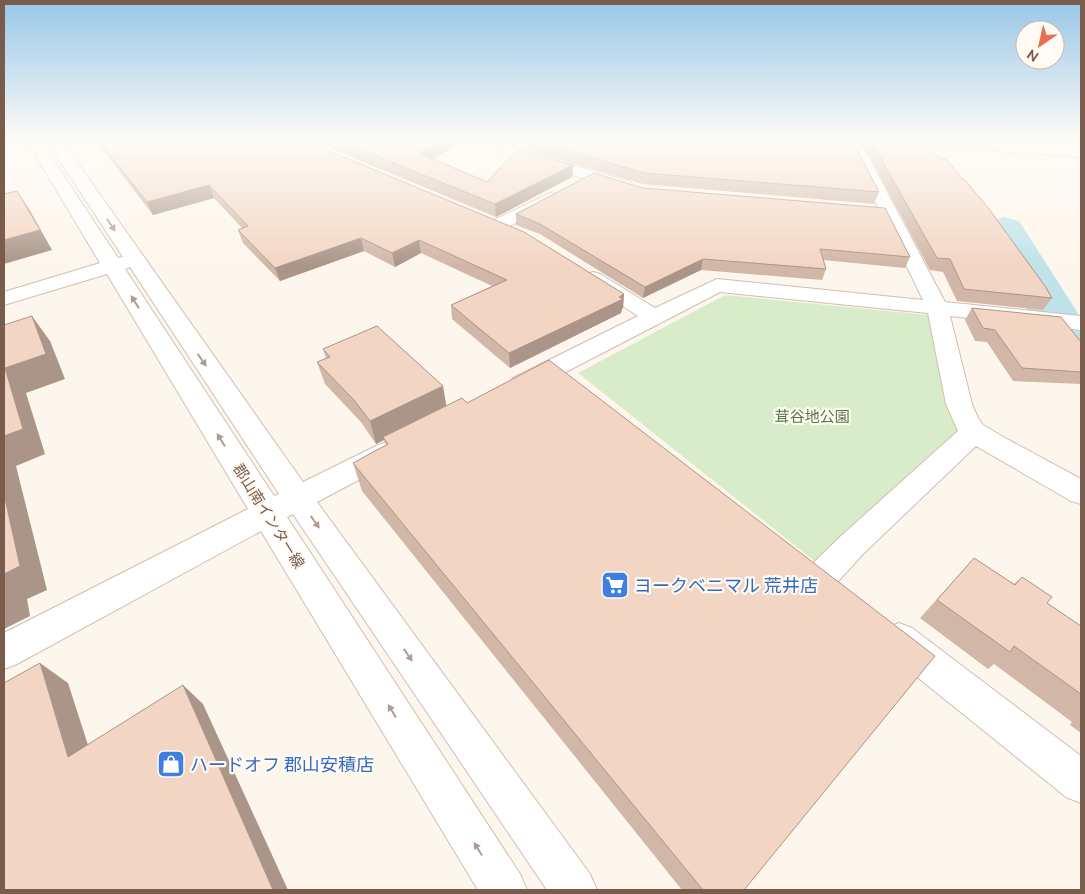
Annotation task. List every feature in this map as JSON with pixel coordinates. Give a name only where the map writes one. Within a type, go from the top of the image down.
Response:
[{"type":"street","name":"郡山南インター線","points":[[64,183],[123,263],[267,514],[504,890]]},
{"type":"street","points":[[78,183],[123,263],[298,498],[574,890]]},
{"type":"street","points":[[518,234],[490,222],[578,183]]},
{"type":"street","points":[[614,183],[642,191]]},
{"type":"street","points":[[869,183],[880,211],[937,307],[959,404],[966,422],[974,432],[1034,468],[1081,493]]},
{"type":"street","points":[[4,299],[123,263]]},
{"type":"street","points":[[582,271],[653,316]]},
{"type":"street","points":[[498,396],[567,376],[653,316],[710,287],[724,284],[1081,323]]},
{"type":"street","points":[[820,578],[852,544],[974,432]]},
{"type":"street","points":[[4,652],[411,441]]},
{"type":"street","points":[[874,620],[1081,782]]},
{"type":"green space","name":"茸谷地公園","points":[[725,295],[929,315],[968,430],[817,563],[578,373]]},
{"type":"building","points":[[132,183],[405,183],[524,232],[624,294],[619,297],[623,299],[509,353],[451,305],[507,280],[419,240],[392,253],[361,238],[275,268],[238,230],[248,226],[209,185],[147,202]]},
{"type":"building","points":[[442,183],[538,183],[495,204]]},
{"type":"building","points":[[576,183],[626,183],[643,188],[885,208],[910,257],[820,249],[826,269],[703,259],[645,287],[540,224],[516,214]]},
{"type":"building","points":[[765,183],[874,183],[879,192]]},
{"type":"building","points":[[895,183],[967,183],[989,209],[1052,298],[964,289],[950,259],[937,258]]},
{"type":"building","points":[[17,191],[40,230],[4,240],[4,194]]},
{"type":"building","points":[[972,308],[1061,317],[1081,342],[1081,372],[1022,368],[995,330],[983,328]]},
{"type":"building","points":[[32,316],[46,354],[5,368],[23,429],[4,436],[4,325]]},
{"type":"building","points":[[377,326],[443,386],[370,421],[354,400],[317,362],[330,357],[323,349]]},
{"type":"building","name":"ヨークベニマル 荒井店","points":[[549,360],[935,656],[744,890],[703,890],[353,463],[388,444],[383,437],[462,398],[467,403]]},
{"type":"building","points":[[4,494],[20,566],[4,574]]},
{"type":"building","points":[[974,558],[1015,585],[1022,577],[1052,597],[1047,603],[1081,626],[1081,694],[1014,646],[1010,652],[937,600]]},
{"type":"building","name":"ハードオフ 郡山安積店","points":[[40,663],[68,757],[183,685],[273,890],[4,890],[4,683]]},
{"type":"waterway","points":[[1004,230],[1060,325],[1081,356]]},
{"type":"place","name":"ヨークベニマル 荒井店","points":[[615,585]]},
{"type":"place","name":"ハードオフ 郡山安積店","points":[[171,764]]}]
